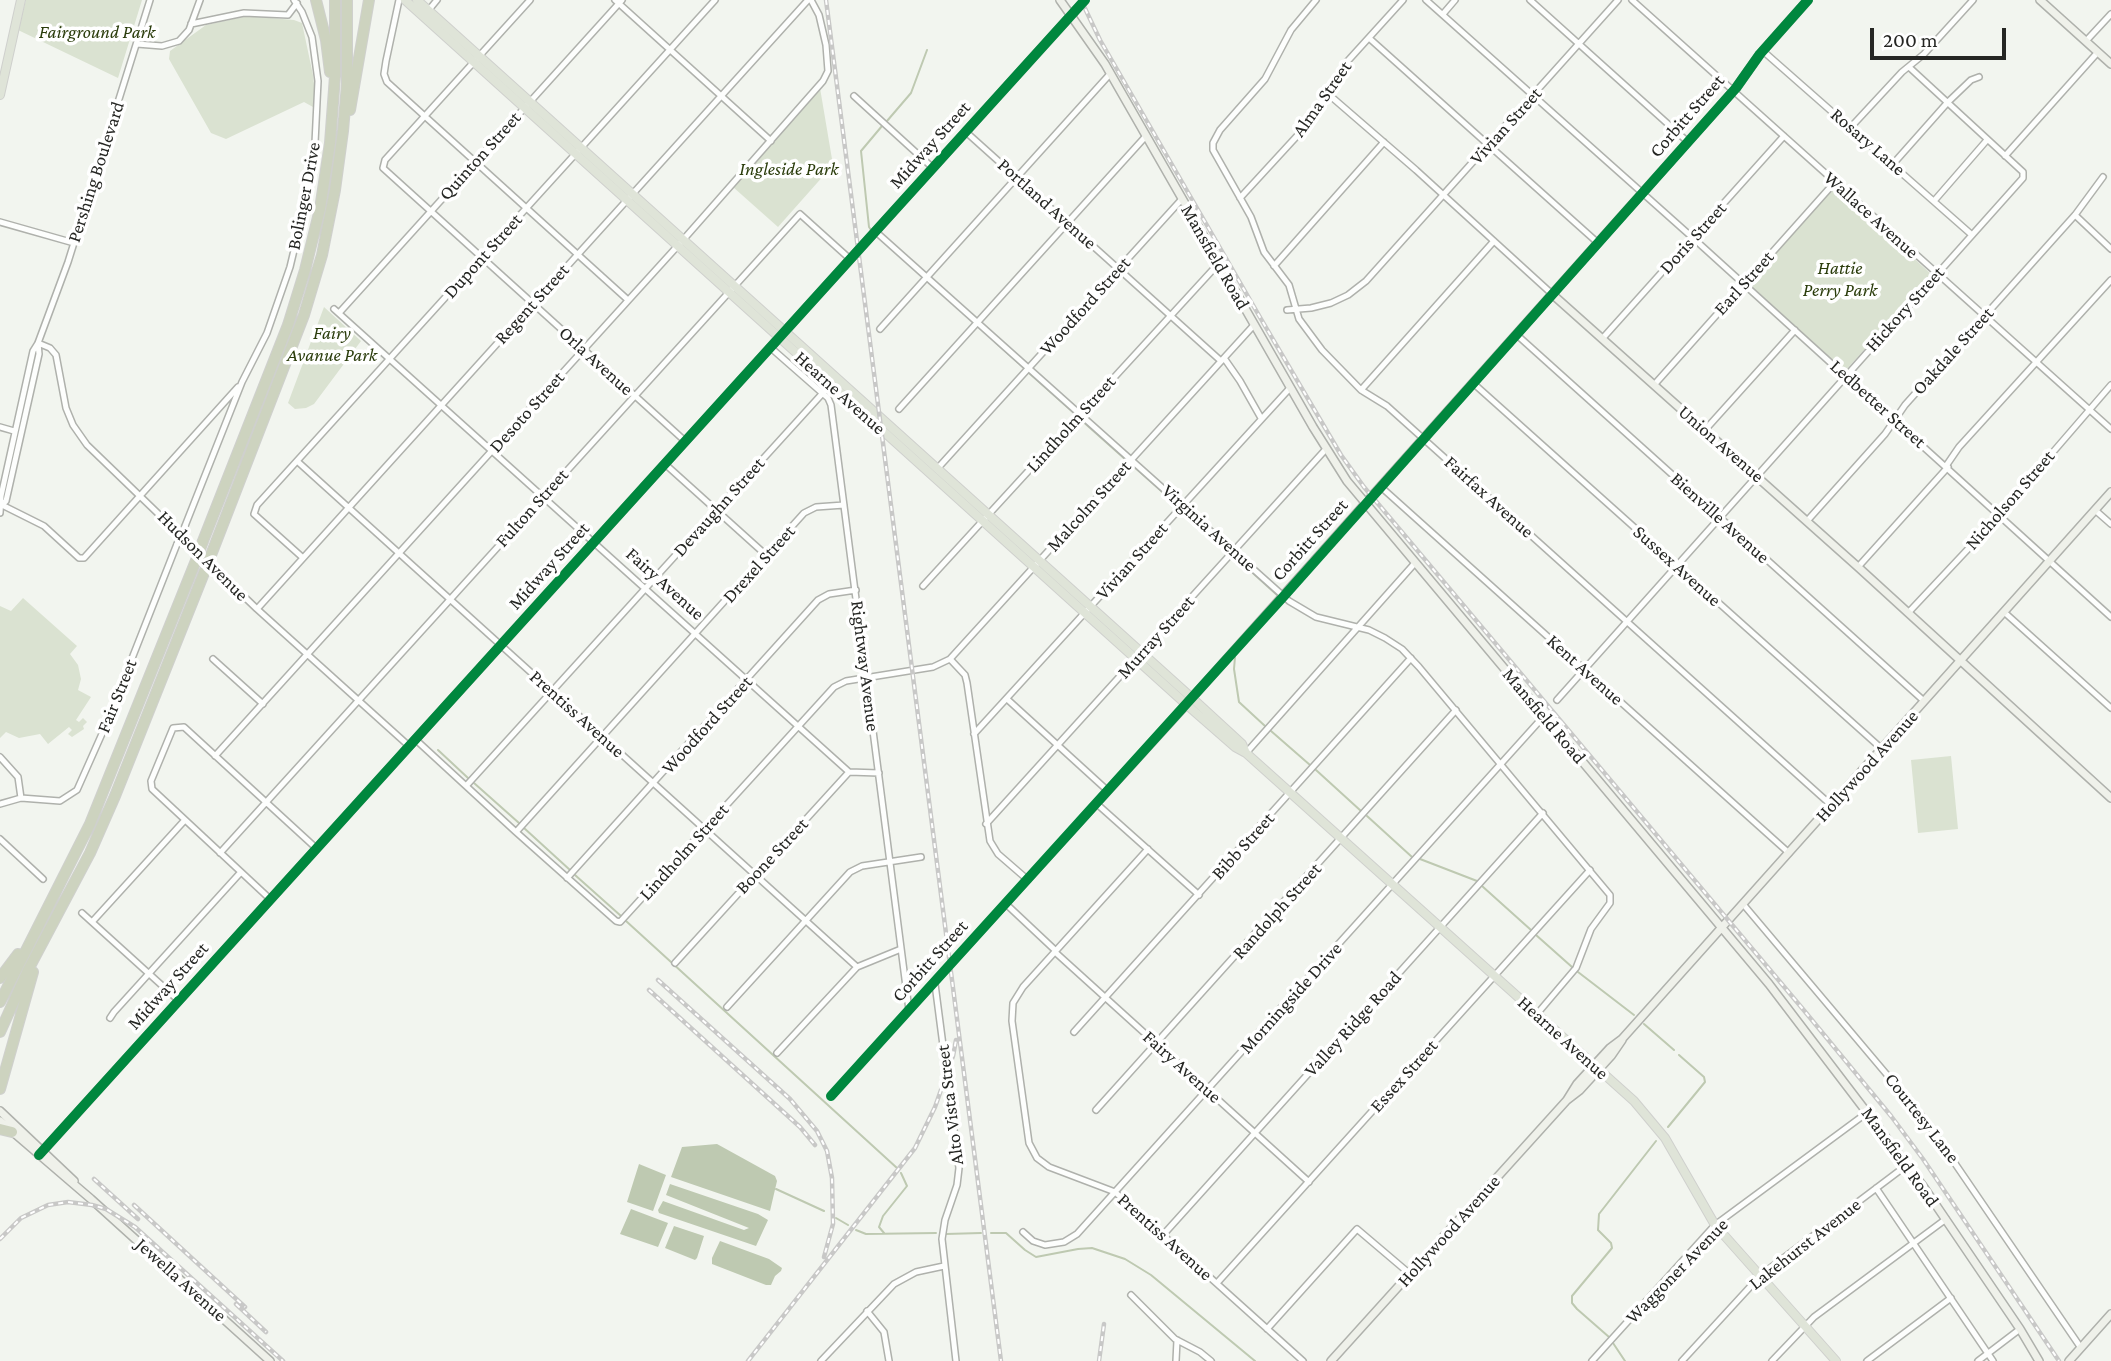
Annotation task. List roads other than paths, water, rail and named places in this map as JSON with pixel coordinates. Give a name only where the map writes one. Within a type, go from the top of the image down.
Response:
[{"type":"highway","points":[[316,0],[329,66],[324,184]]},
{"type":"highway","points":[[0,1002],[108,784],[294,307],[324,184],[334,110],[335,0]]},
{"type":"highway","points":[[0,1031],[116,796],[300,324],[330,218],[343,131],[347,84],[347,0]]},
{"type":"highway","points":[[343,131],[350,113],[369,1]]},
{"type":"highway","points":[[0,978],[28,943]]},
{"type":"highway","points":[[0,1089],[41,944]]},
{"type":"highway","points":[[0,1129],[12,1132]]},
{"type":"main road","points":[[0,95],[3,64],[21,0]]},
{"type":"main road","name":"Hearne Avenue","points":[[405,0],[426,13],[1189,701],[1242,744],[1247,753],[1341,839],[1634,1101],[1665,1138],[1715,1225],[1836,1361]]},
{"type":"main road","name":"Hearne Avenue","points":[[418,0],[426,13]]},
{"type":"main road","name":"Mansfield Road","points":[[1057,0],[1094,46],[1290,388],[1347,481],[1762,975],[1908,1165],[2042,1361]]},
{"type":"main road","name":"Midway Street","points":[[41,1153],[1085,0]]},
{"type":"main road","name":"Corbitt Street","points":[[1189,701],[1643,193],[1733,91],[1763,51],[1808,0]]},
{"type":"main road","points":[[2040,0],[2111,64]]},
{"type":"main road","name":"Union Avenue","points":[[1552,294],[1757,475],[2111,798]]},
{"type":"main road","name":"Hearne Avenue","points":[[783,335],[831,384],[934,472]]},
{"type":"main road","name":"Hollywood Avenue","points":[[1331,1361],[2111,492]]},
{"type":"main road","name":"Jewella Avenue","points":[[0,1111],[41,1153],[270,1361]]},
{"type":"main road","name":"Jewella Avenue","points":[[0,1121],[41,1153]]},
{"type":"main road","points":[[2069,1361],[2111,1314]]},
{"type":"street","name":"Pershing Boulevard","points":[[0,513],[1,496],[33,351],[74,243],[150,0]]},
{"type":"street","points":[[137,44],[162,47],[183,38],[200,0]]},
{"type":"street","points":[[399,0],[384,74],[387,82],[628,300]]},
{"type":"street","points":[[426,13],[438,0]]},
{"type":"street","points":[[425,116],[530,0]]},
{"type":"street","name":"Dupont Street","points":[[302,557],[254,514],[257,505],[715,0]]},
{"type":"street","name":"Desoto Street","points":[[215,756],[681,243],[823,82],[828,61],[819,15],[810,0]]},
{"type":"street","name":"Regent Street","points":[[257,609],[532,303],[810,0]]},
{"type":"street","name":"Fairfax Avenue","points":[[1316,0],[1291,30],[1265,79],[1220,130],[1213,143],[1213,150],[1256,227],[1261,247],[1289,285],[1299,319],[1322,350],[1361,390],[1383,402],[1424,438],[1831,805]]},
{"type":"street","name":"Alma Street","points":[[1240,198],[1308,124],[1339,72],[1403,0]]},
{"type":"street","name":"Ledbetter Street","points":[[1426,0],[1846,375],[2111,617]]},
{"type":"street","points":[[1443,14],[1455,0]]},
{"type":"street","points":[[1530,0],[1688,142]]},
{"type":"street","name":"Vivian Street","points":[[1287,310],[1321,306],[1356,290],[1376,272],[1618,0]]},
{"type":"street","name":"Wallace Avenue","points":[[1632,0],[2111,429]]},
{"type":"street","points":[[1851,127],[1973,0]]},
{"type":"street","points":[[619,1],[720,97],[771,141]]},
{"type":"street","name":"Quinton Street","points":[[336,311],[431,212],[619,1]]},
{"type":"street","points":[[191,24],[244,13],[288,15],[296,2]]},
{"type":"street","name":"Bolinger Drive","points":[[185,526],[242,382],[261,349],[279,300],[300,226],[311,172],[318,108],[318,72],[312,37],[296,2]]},
{"type":"street","points":[[2086,41],[2111,14]]},
{"type":"street","points":[[1368,38],[1598,243]]},
{"type":"street","name":"Rosary Lane","points":[[1763,51],[1972,234]]},
{"type":"street","points":[[1909,66],[2005,156],[2098,52]]},
{"type":"street","points":[[880,329],[1110,74]]},
{"type":"street","points":[[1893,164],[1948,102],[1971,80],[1979,77]]},
{"type":"street","name":"Union Avenue","points":[[1327,93],[1552,294]]},
{"type":"street","points":[[854,96],[933,168]]},
{"type":"street","name":"Orla Avenue","points":[[425,116],[385,160],[383,168],[685,441]]},
{"type":"street","name":"Portland Avenue","points":[[966,132],[1223,360],[1240,380],[1261,418]]},
{"type":"street","points":[[899,409],[1146,136]]},
{"type":"street","name":"Doris Street","points":[[1602,339],[1784,136]]},
{"type":"street","points":[[1934,201],[1987,140]]},
{"type":"street","points":[[1274,266],[1384,142]]},
{"type":"street","name":"Hickory Street","points":[[1757,475],[2022,180],[2023,174],[2005,156]]},
{"type":"street","name":"Oakdale Street","points":[[1807,521],[1885,434],[1905,405],[2075,215],[2103,177]]},
{"type":"street","name":"Earl Street","points":[[1654,385],[1835,182]]},
{"type":"street","name":"Woodford Street","points":[[934,472],[1182,199]]},
{"type":"street","name":"Fulton Street","points":[[220,853],[800,214],[850,259]]},
{"type":"street","points":[[2075,215],[2111,249]]},
{"type":"street","points":[[0,222],[74,243]]},
{"type":"street","name":"Virginia Avenue","points":[[875,231],[1284,596],[1308,613],[1385,638],[1402,649],[1609,891],[1610,903],[1591,929],[1576,968],[1536,1014]]},
{"type":"street","points":[[1361,390],[1494,241]]},
{"type":"street","name":"Lindholm Street","points":[[923,586],[1219,263]]},
{"type":"street","points":[[1858,567],[1947,466],[1959,447],[2111,280]]},
{"type":"street","name":"Fairy Avenue","points":[[336,311],[849,772]]},
{"type":"street","name":"Malcolm Street","points":[[913,671],[939,666],[950,659],[1254,324]]},
{"type":"street","points":[[1705,430],[1795,330]]},
{"type":"street","name":"Bienville Avenue","points":[[1517,335],[1924,701]]},
{"type":"street","name":"Pershing Boulevard","points":[[2,505],[9,490],[39,354],[38,343]]},
{"type":"street","name":"Hudson Avenue","points":[[38,343],[50,348],[56,355],[63,401],[76,431],[87,444],[257,609],[409,746]]},
{"type":"street","name":"Rightway Avenue","points":[[771,348],[822,393],[831,405],[909,1010]]},
{"type":"street","name":"Bolinger Drive","points":[[2,505],[44,526],[81,559],[85,558],[242,382]]},
{"type":"street","name":"Sussex Avenue","points":[[1473,383],[1882,749]]},
{"type":"street","name":"Devaughn Street","points":[[466,786],[831,384]]},
{"type":"street","name":"Nicholson Street","points":[[1908,613],[1984,531],[2111,385]]},
{"type":"street","name":"Vivian Street","points":[[974,734],[1290,388]]},
{"type":"street","points":[[0,427],[15,431]]},
{"type":"street","name":"Murray Street","points":[[986,824],[1326,449]]},
{"type":"street","name":"Prentiss Avenue","points":[[297,461],[857,967]]},
{"type":"street","points":[[665,464],[766,555]]},
{"type":"street","points":[[1557,701],[1757,475]]},
{"type":"street","name":"Kent Avenue","points":[[1381,486],[1789,853]]},
{"type":"street","name":"Drexel Street","points":[[516,832],[807,511],[816,507],[844,505]]},
{"type":"street","points":[[2095,510],[2111,524]]},
{"type":"street","name":"Fair Street","points":[[0,804],[21,798],[60,801],[74,794],[83,782],[185,526]]},
{"type":"street","points":[[1247,753],[1415,563]]},
{"type":"street","name":"Woodford Street","points":[[567,878],[818,600],[829,594],[856,590]]},
{"type":"street","points":[[2004,612],[2111,708]]},
{"type":"street","name":"Bibb Street","points":[[1074,1032],[1411,658]]},
{"type":"street","points":[[213,659],[263,704]]},
{"type":"street","points":[[950,659],[965,675],[986,824],[993,848],[1028,880]]},
{"type":"street","name":"Lindholm Street","points":[[567,878],[616,922],[620,922],[834,687],[845,681],[913,671]]},
{"type":"street","points":[[1007,699],[1108,790]]},
{"type":"street","name":"Corbitt Street","points":[[831,1096],[1189,701]]},
{"type":"street","name":"Randolph Street","points":[[1096,1110],[1456,710]]},
{"type":"street","name":"Morningside Drive","points":[[1023,1232],[1038,1243],[1051,1245],[1063,1242],[1082,1228],[1544,716]]},
{"type":"street","points":[[270,899],[154,792],[151,784],[172,730],[176,726],[184,727],[316,848]]},
{"type":"street","points":[[415,739],[567,878]]},
{"type":"street","points":[[0,757],[18,777],[21,798]]},
{"type":"street","points":[[849,772],[879,773]]},
{"type":"street","name":"Boone Street","points":[[675,964],[849,772]]},
{"type":"street","points":[[1097,804],[1199,895]]},
{"type":"street","name":"Valley Ridge Road","points":[[1163,1235],[1543,813]]},
{"type":"street","points":[[92,922],[184,821]]},
{"type":"street","points":[[0,839],[43,878]]},
{"type":"street","points":[[1055,951],[1148,849]]},
{"type":"street","points":[[727,1007],[850,872],[862,866],[920,858]]},
{"type":"street","name":"Essex Street","points":[[1217,1283],[1590,870]]},
{"type":"street","points":[[110,1018],[241,872]]},
{"type":"street","name":"Fairy Avenue","points":[[1006,904],[1105,999],[1309,1182]]},
{"type":"street","name":"Courtesy Lane","points":[[1743,904],[1926,1121],[2081,1348]]},
{"type":"street","points":[[82,913],[178,1000]]},
{"type":"street","points":[[777,1053],[857,967],[901,949]]},
{"type":"street","name":"Prentiss Avenue","points":[[1055,951],[1023,987],[1013,1003],[1012,1021],[1023,1105],[1028,1138],[1034,1153],[1049,1167],[1115,1192],[1303,1361]]},
{"type":"street","name":"Alto Vista Street","points":[[935,983],[958,1168],[957,1185],[943,1233],[944,1266],[956,1361]]},
{"type":"street","name":"Waggoner Avenue","points":[[1592,1361],[1715,1225],[1868,1112]]},
{"type":"street","name":"Lakehurst Avenue","points":[[1682,1361],[1761,1275],[1908,1165]]},
{"type":"street","points":[[1877,1188],[1993,1361]]},
{"type":"street","points":[[1772,1361],[1805,1325],[1946,1219]]},
{"type":"street","points":[[1267,1329],[1357,1229],[1410,1274]]},
{"type":"street","points":[[821,1361],[885,1291],[905,1277],[944,1266]]},
{"type":"street","points":[[1131,1295],[1177,1340],[1196,1349],[1211,1361]]},
{"type":"street","points":[[1867,1361],[1951,1298]]},
{"type":"street","points":[[867,1311],[884,1332],[889,1361]]},
{"type":"street","points":[[1978,1361],[2020,1329]]},
{"type":"street","points":[[1176,1361],[1177,1340]]},
{"type":"waterway","points":[[887,121],[911,93],[927,50]]},
{"type":"waterway","points":[[871,230],[861,151],[882,126]]},
{"type":"waterway","points":[[995,342],[1024,368]]},
{"type":"waterway","points":[[1029,373],[1075,414]]},
{"type":"waterway","points":[[1080,419],[1126,460]]},
{"type":"waterway","points":[[1132,465],[1177,505]]},
{"type":"waterway","points":[[1183,510],[1228,551]]},
{"type":"waterway","points":[[1234,556],[1277,595]]},
{"type":"waterway","points":[[1235,657],[1239,702],[1265,726]]},
{"type":"waterway","points":[[1271,731],[1310,765]]},
{"type":"waterway","points":[[438,750],[468,778]]},
{"type":"waterway","points":[[1316,770],[1361,811]]},
{"type":"waterway","points":[[474,783],[519,823]]},
{"type":"waterway","points":[[1367,816],[1412,857]]},
{"type":"waterway","points":[[524,828],[570,870]]},
{"type":"waterway","points":[[1420,859],[1477,881]]},
{"type":"waterway","points":[[575,875],[621,916]]},
{"type":"waterway","points":[[1482,886],[1531,930]]},
{"type":"waterway","points":[[626,921],[897,1168]]},
{"type":"waterway","points":[[1536,935],[1572,967]]},
{"type":"waterway","points":[[1578,972],[1634,1015]]},
{"type":"waterway","points":[[1644,1024],[1674,1050]]},
{"type":"waterway","points":[[1668,1127],[1705,1082],[1704,1077],[1679,1055]]},
{"type":"waterway","points":[[1609,1337],[1577,1309],[1572,1303],[1572,1296],[1612,1248],[1611,1243],[1598,1230],[1599,1214],[1656,1141]]},
{"type":"waterway","points":[[884,1233],[879,1227],[883,1216],[907,1186],[901,1173]]},
{"type":"waterway","points":[[776,1189],[824,1211]]},
{"type":"waterway","points":[[836,1218],[848,1225]]},
{"type":"waterway","points":[[856,1230],[866,1234],[936,1233]]},
{"type":"waterway","points":[[946,1234],[981,1233]]},
{"type":"waterway","points":[[991,1233],[1006,1233],[1036,1257],[1092,1248],[1125,1259],[1151,1275],[1255,1361]]},
{"type":"waterway","points":[[1613,1343],[1625,1361]]},
{"type":"railway","points":[[826,0],[1001,1361]]},
{"type":"railway","points":[[1081,0],[1100,40],[1341,455],[1364,487],[1891,1116],[2059,1361]]},
{"type":"railway","points":[[658,980],[790,1099],[817,1131],[827,1151],[832,1178],[833,1224],[824,1257]]},
{"type":"railway","points":[[649,990],[800,1127],[815,1145]]},
{"type":"railway","points":[[748,1361],[915,1148],[935,1107],[956,1040]]},
{"type":"railway","points":[[94,1179],[138,1219]]},
{"type":"railway","points":[[0,1239],[21,1218],[48,1205],[68,1202],[106,1209],[135,1227],[283,1361]]},
{"type":"railway","points":[[134,1205],[245,1307]]},
{"type":"railway","points":[[236,1304],[266,1332]]},
{"type":"railway","points":[[1099,1361],[1104,1324]]},
{"type":"park label","name":"Fairground Park","points":[[97,32]]},
{"type":"park label","name":"Ingleside Park","points":[[789,169]]},
{"type":"park label","name":"Hattie Perry Park","points":[[1840,279]]},
{"type":"park label","name":"Fairy Avanue Park","points":[[332,344]]}]
